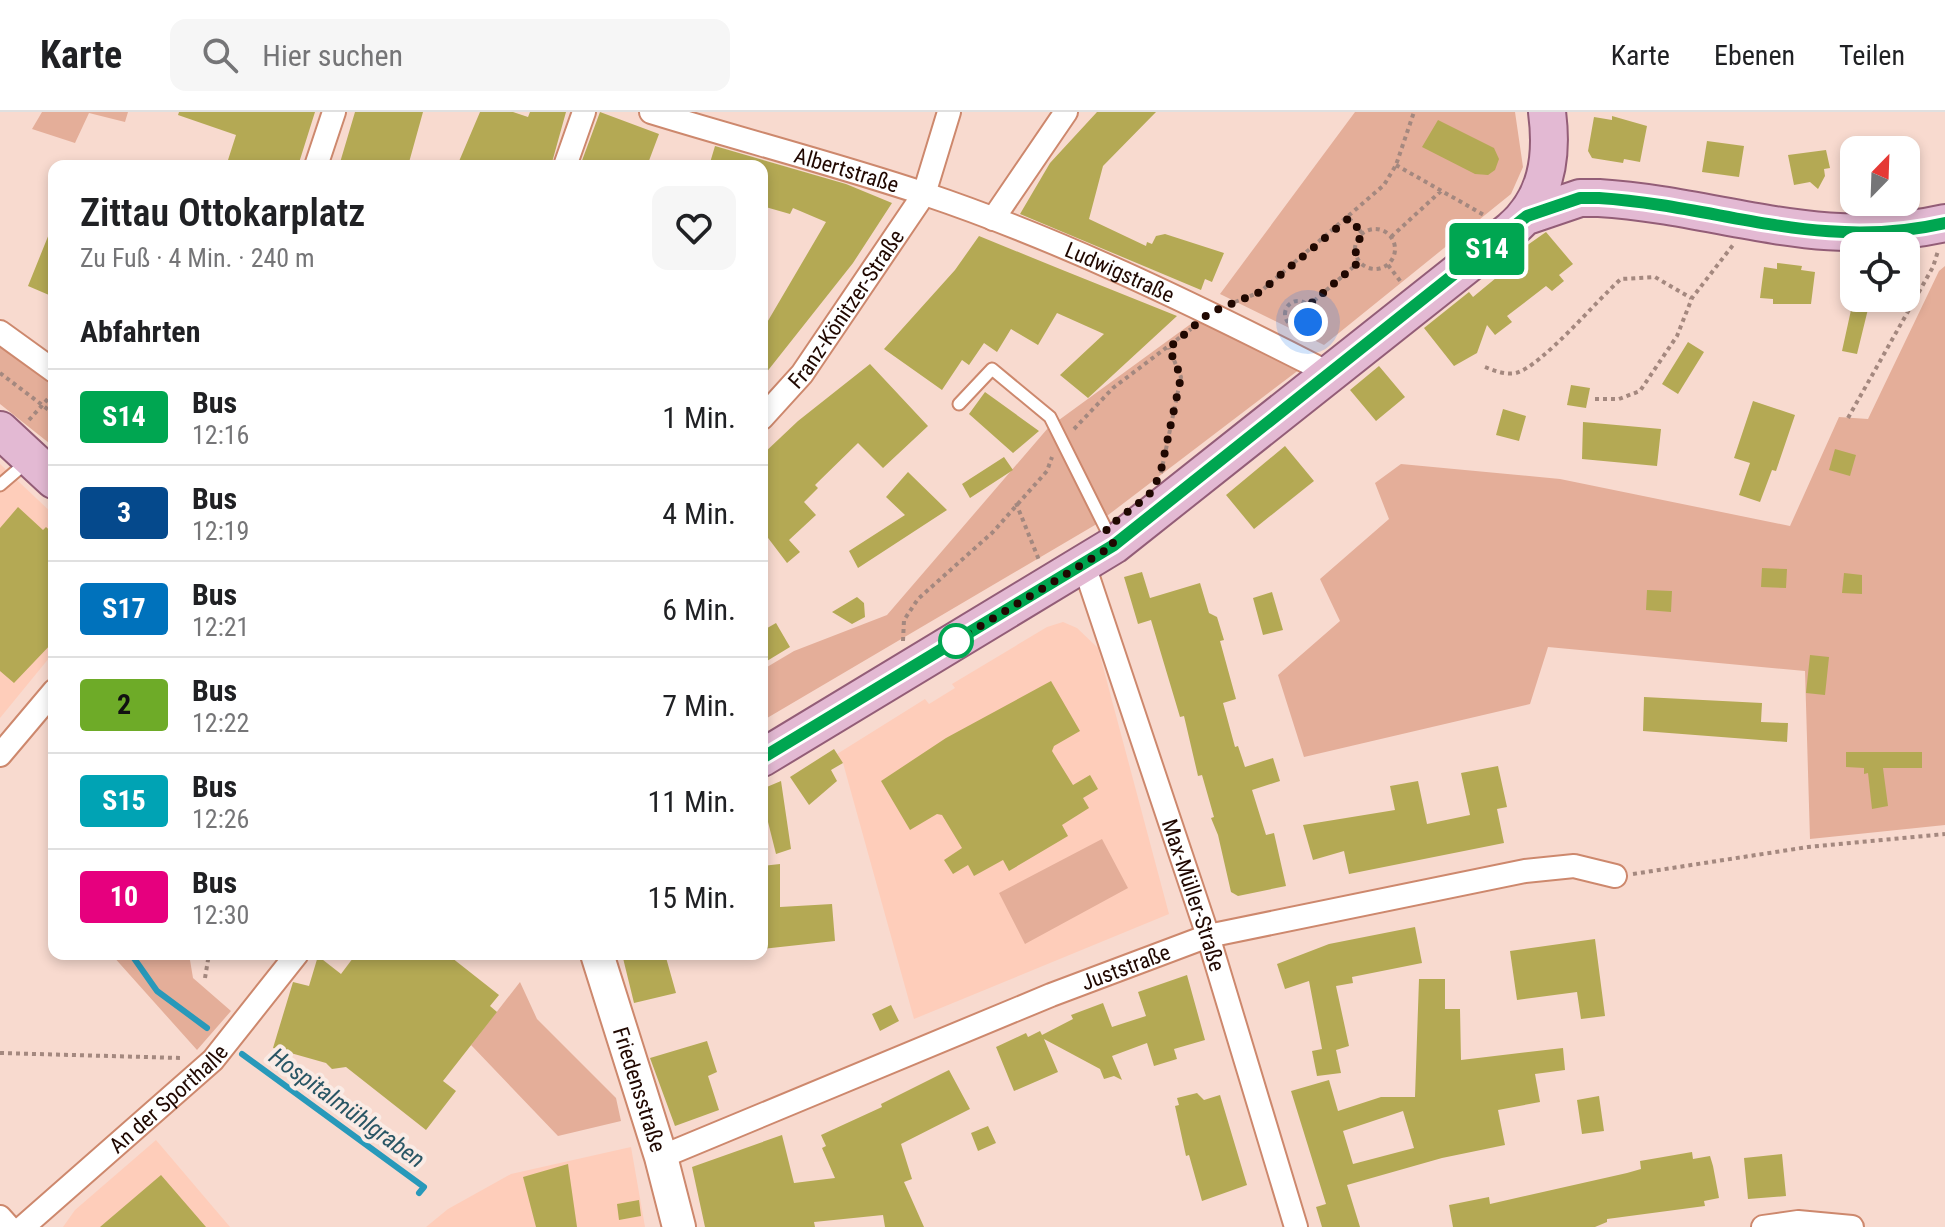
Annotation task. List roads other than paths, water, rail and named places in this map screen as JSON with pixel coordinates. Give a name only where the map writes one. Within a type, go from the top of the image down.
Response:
[{"type":"main road","points":[[1519,223],[1550,158],[1547,112]]},
{"type":"main road","points":[[768,754],[1114,545],[1519,223],[1580,198],[1599,198],[1853,235],[1877,235],[1942,224]]},
{"type":"main road","name":"Friedensstraße","points":[[599,960],[661,1157],[679,1227]]},
{"type":"street","points":[[318,160],[334,112]]},
{"type":"street","points":[[567,160],[584,112]]},
{"type":"street","name":"Albertstraße","points":[[651,112],[924,194],[993,219]]},
{"type":"street","name":"Franz-Könitzer-Straße","points":[[768,411],[802,374],[924,194],[949,112]]},
{"type":"street","points":[[993,219],[1066,112]]},
{"type":"street","name":"Ludwigstraße","points":[[993,219],[1209,313],[1315,366],[1327,377]]},
{"type":"street","points":[[0,332],[48,367]]},
{"type":"street","name":"Max-Müller-Straße","points":[[1084,565],[1208,936],[1296,1227]]},
{"type":"street","points":[[0,755],[48,698]]},
{"type":"street","name":"Juststraße","points":[[661,1157],[1051,995],[1208,936],[1525,871],[1574,866],[1615,876]]},
{"type":"street","name":"An der Sporthalle","points":[[23,1227],[213,1060],[292,960]]},
{"type":"street","points":[[0,1217],[9,1227]]},
{"type":"street","points":[[1763,1227],[1798,1222],[1852,1227]]},
{"type":"lane","points":[[959,404],[992,369],[1050,417],[1059,441],[1114,545]]},
{"type":"lane","points":[[0,485],[24,452]]},
{"type":"waterway","name":"Hospitalmühlgraben","points":[[135,960],[157,991],[207,1028]]},
{"type":"waterway","name":"Hospitalmühlgraben","points":[[242,1054],[424,1187],[419,1193]]}]
